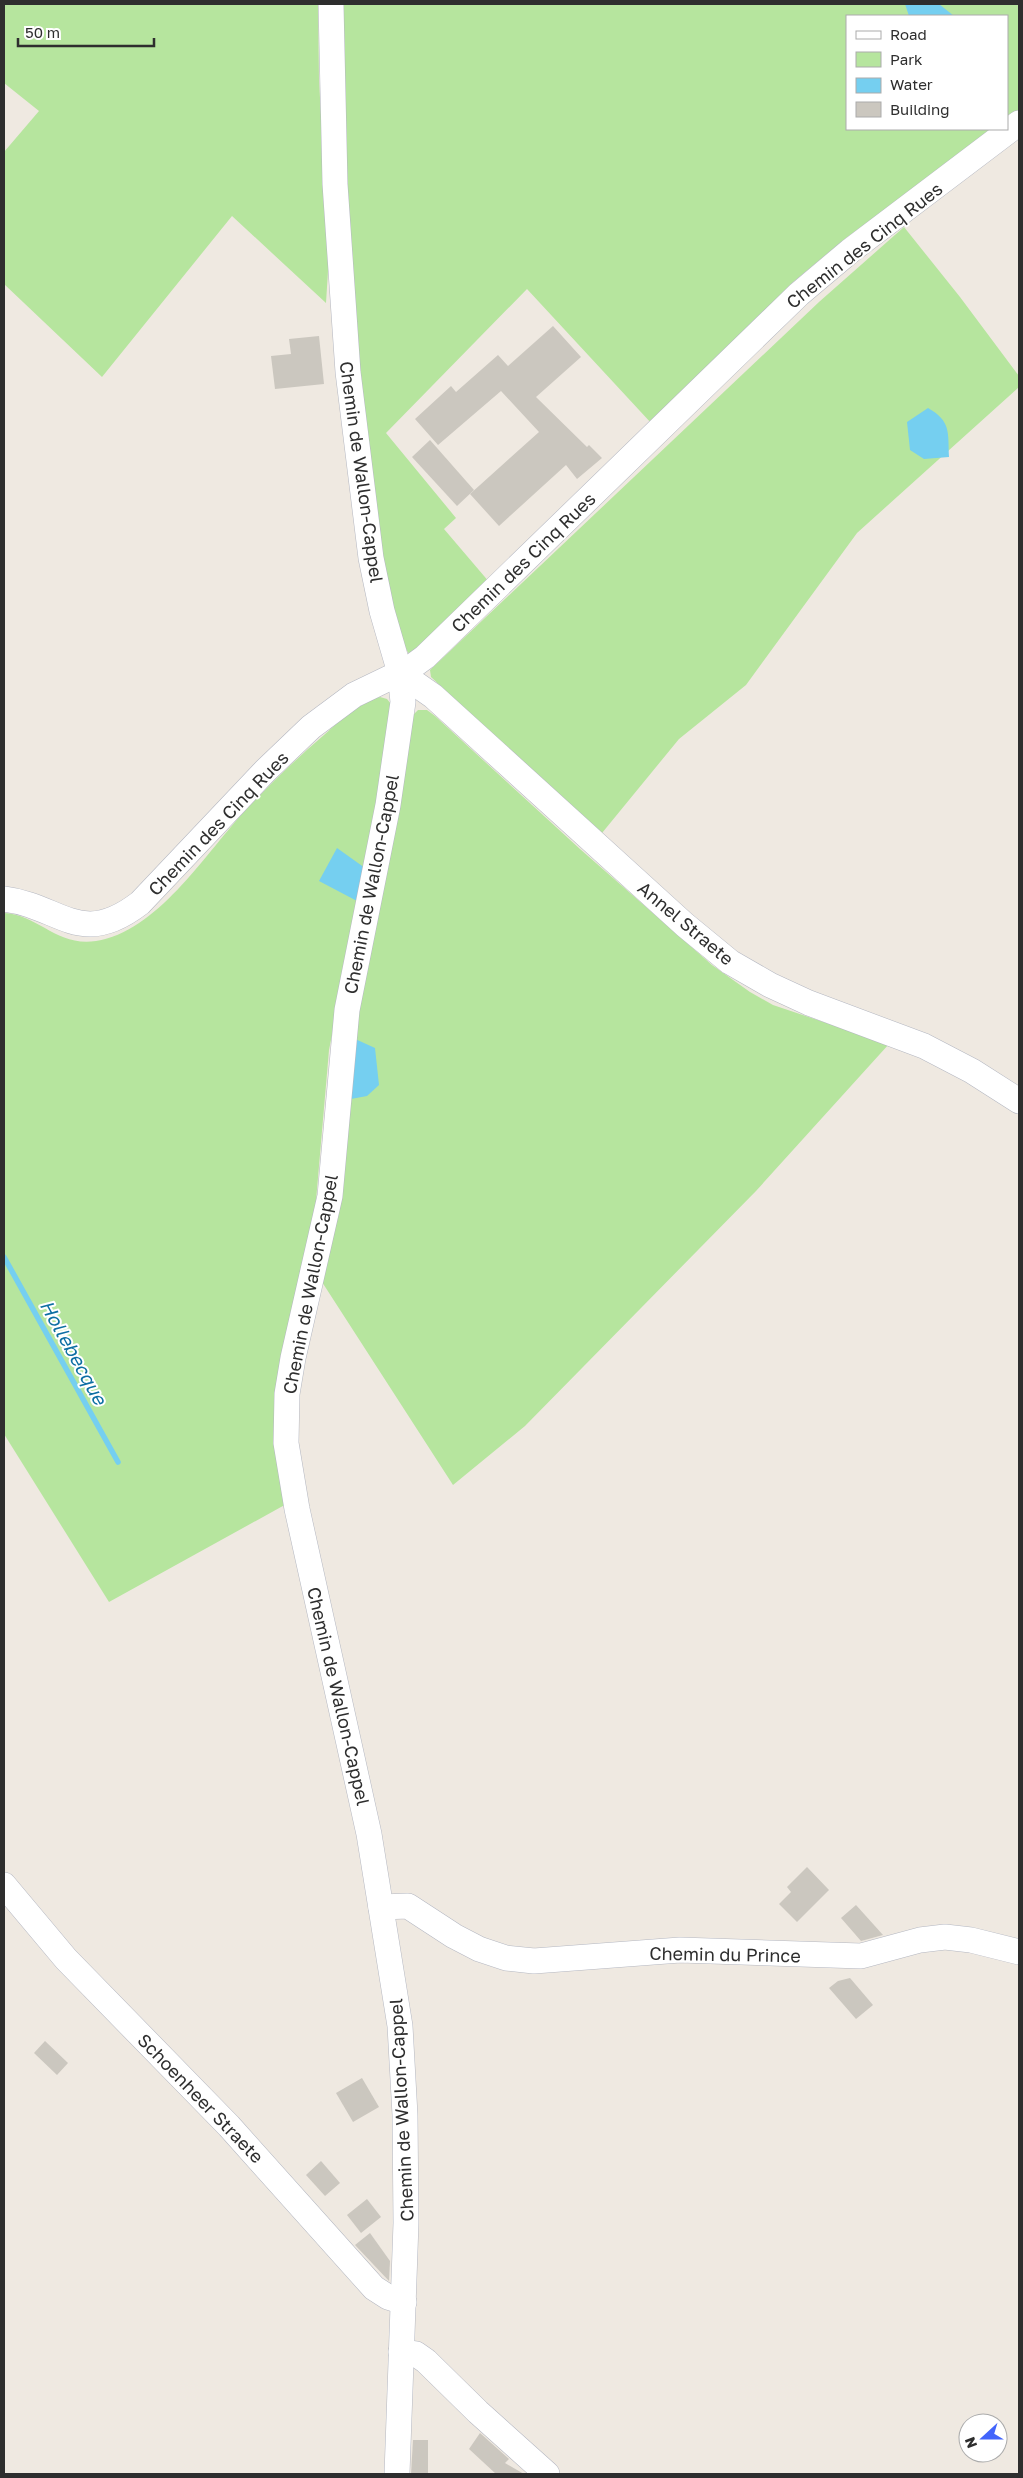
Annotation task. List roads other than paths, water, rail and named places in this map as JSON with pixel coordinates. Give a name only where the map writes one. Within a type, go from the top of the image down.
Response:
[{"type":"street","name":"Chemin de Wallon-Cappel","points":[[330,4],[334,163],[348,372],[372,566],[382,611],[400,673],[403,702],[385,822],[347,1010],[330,1196],[293,1358],[287,1394],[285,1424],[291,1478],[369,1834],[396,1992],[403,2067],[406,2223],[397,2474]]},
{"type":"street","name":"Chemin des Cinq Rues","points":[[4,899],[82,924],[102,923],[131,910],[161,884],[265,771],[311,727],[354,695],[417,664],[799,294],[850,251],[1019,123]]},
{"type":"street","name":"Annel Straete","points":[[400,673],[433,696],[685,925],[730,962],[770,985],[809,1003],[924,1046],[972,1071],[1019,1101]]},
{"type":"street","name":"Schoenheer Straete","points":[[4,1885],[62,1954],[224,2121],[331,2237],[374,2288],[388,2297],[404,2302]]},
{"type":"street","name":"Chemin du Prince","points":[[381,1907],[408,1906],[444,1930],[479,1949],[506,1958],[548,1962],[680,1950],[861,1956],[920,1940],[945,1936],[971,1940],[1019,1952]]},
{"type":"street","points":[[401,2352],[416,2354],[426,2360],[478,2412],[547,2474]]},
{"type":"water","points":[[905,4],[939,4],[953,15],[909,15]]},
{"type":"water","points":[[928,408],[941,418],[947,428],[949,457],[924,459],[910,450],[907,422]]},
{"type":"water","points":[[337,848],[365,868],[357,901],[319,881]]},
{"type":"water","points":[[353,1038],[375,1048],[379,1085],[367,1096],[351,1099]]},
{"type":"waterway","name":"Hollebecque","points":[[4,1257],[118,1462]]}]
